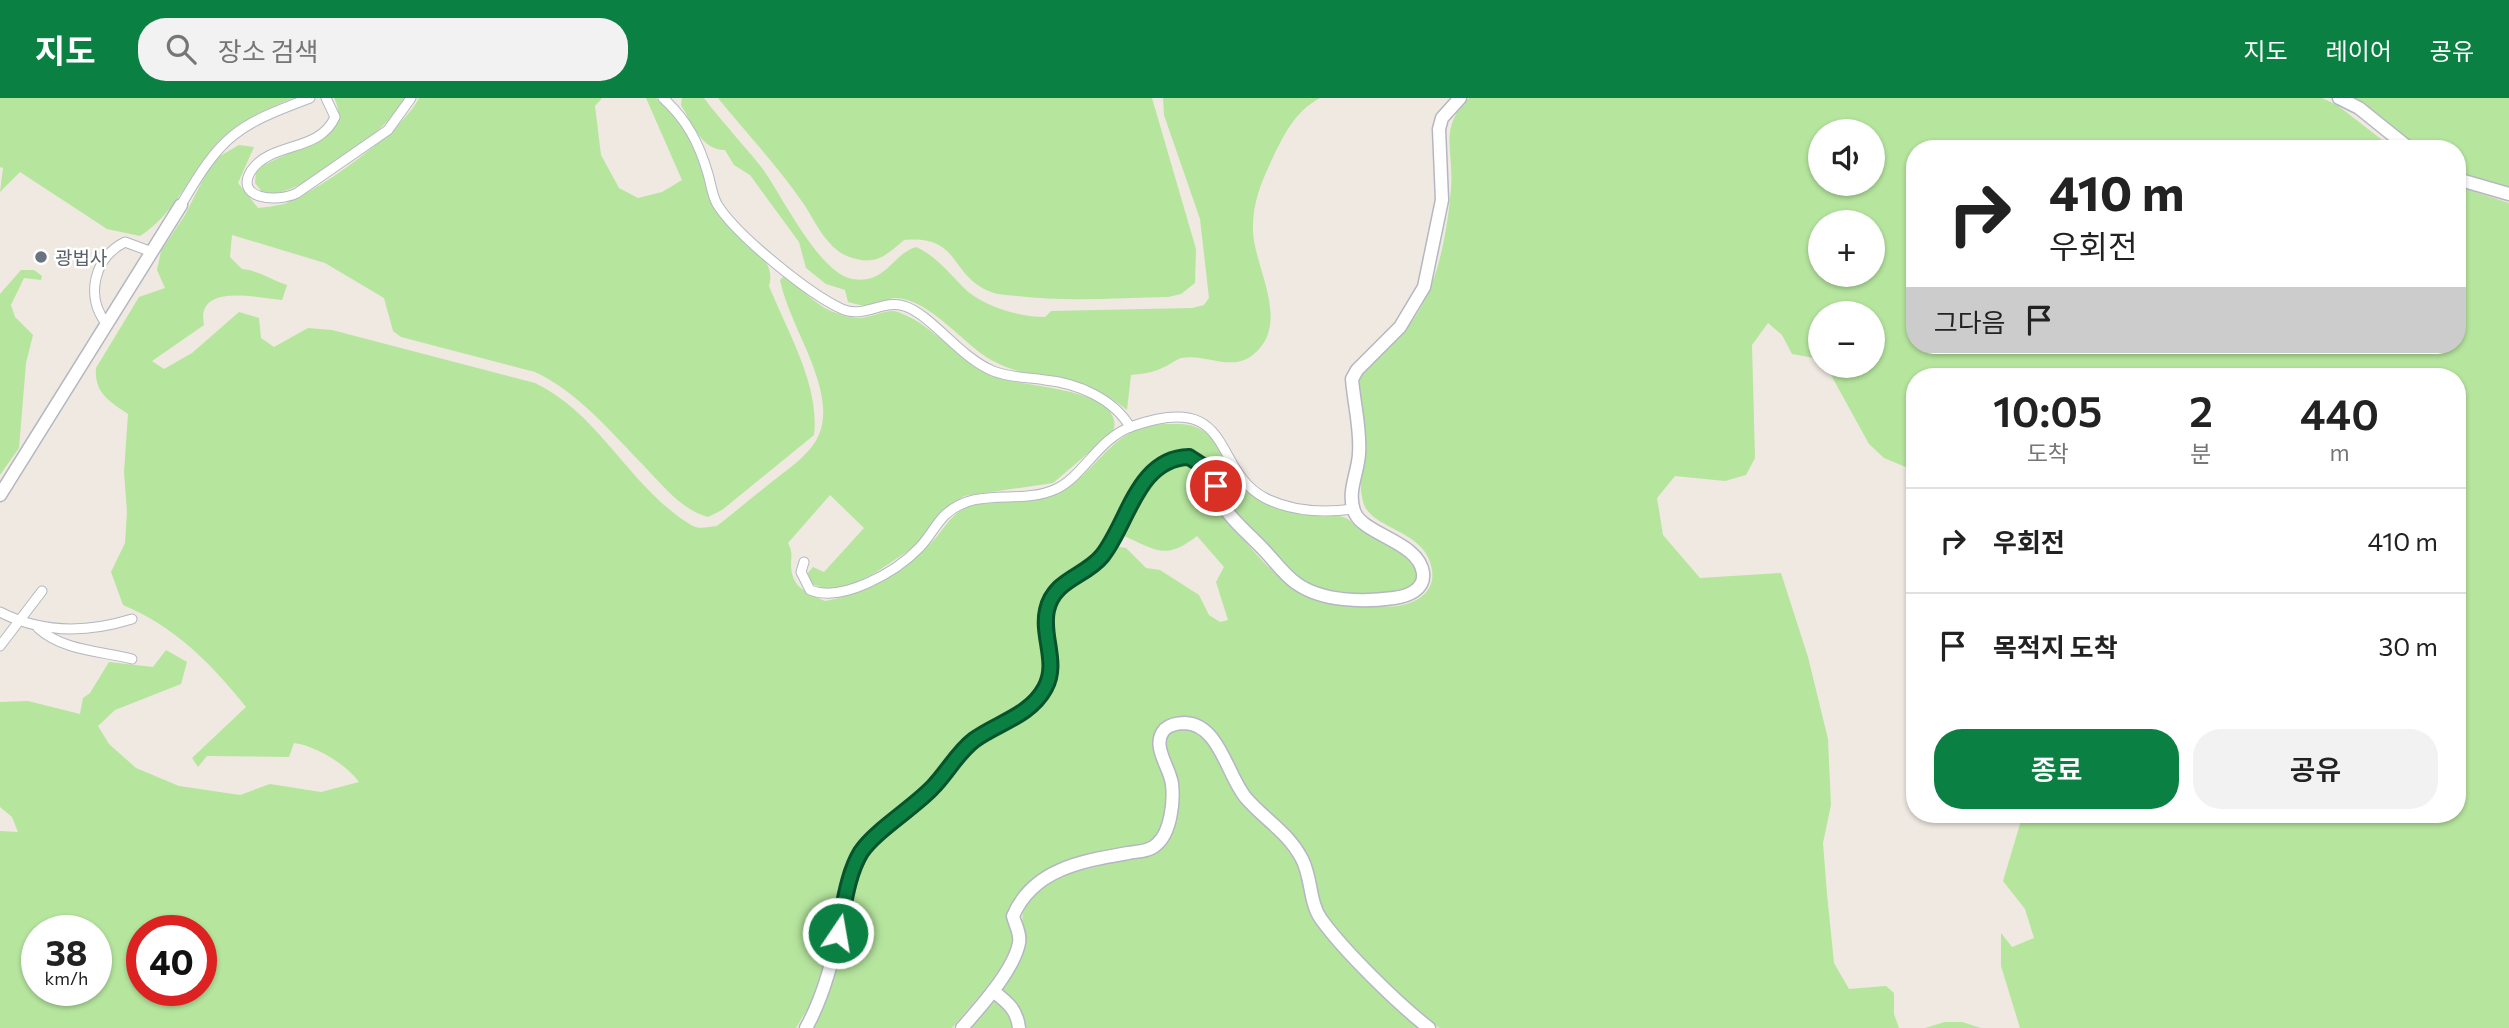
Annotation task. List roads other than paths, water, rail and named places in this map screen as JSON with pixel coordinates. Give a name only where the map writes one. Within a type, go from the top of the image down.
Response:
[{"type":"street","points":[[0,495],[203,168],[225,141],[261,117],[310,98]]},
{"type":"street","points":[[327,98],[335,117],[331,127],[304,144],[259,162],[249,174],[249,185],[256,196],[270,200],[285,199],[297,193],[388,130],[411,98]]},
{"type":"street","points":[[663,98],[694,134],[717,204],[764,253],[799,281],[841,309],[857,314],[894,304],[905,306],[917,313],[969,358],[994,371],[1017,377],[1049,380],[1093,394],[1122,414],[1130,427]]},
{"type":"street","points":[[806,1028],[832,960],[853,870],[861,852],[930,790],[967,746],[1005,725],[1043,691],[1051,669],[1046,624],[1050,600],[1061,584],[1100,559],[1141,485],[1168,463],[1181,457],[1197,460],[1206,468],[1231,516],[1297,584],[1315,593],[1342,598],[1391,598],[1411,595],[1422,584],[1423,573],[1417,562],[1386,534],[1373,529],[1357,517],[1353,509],[1351,489],[1360,455],[1352,379],[1357,370],[1400,327],[1424,287],[1441,201],[1439,129],[1442,118],[1460,98]]},
{"type":"street","points":[[2339,98],[2359,108],[2399,140]]},
{"type":"street","points":[[2466,182],[2509,194]]},
{"type":"street","points":[[106,323],[98,313],[92,291],[101,263],[115,247],[125,243],[152,252]]},
{"type":"street","points":[[804,562],[801,572],[810,590],[829,595],[850,590],[876,578],[918,550],[945,515],[966,501],[1056,489],[1069,480],[1104,443],[1130,427],[1175,418],[1200,422],[1213,430],[1250,485],[1265,498],[1319,513],[1353,509]]},
{"type":"street","points":[[0,646],[43,591]]},
{"type":"street","points":[[0,612],[38,628],[102,628],[132,619]]},
{"type":"street","points":[[38,628],[45,635],[71,646],[132,659]]},
{"type":"street","points":[[962,1028],[992,991],[1019,944],[1019,933],[1013,916],[1038,879],[1078,864],[1148,850],[1162,839],[1170,815],[1172,783],[1160,751],[1161,738],[1165,729],[1175,723],[1191,723],[1206,731],[1244,796],[1289,837],[1303,860],[1320,917],[1343,945],[1429,1028]]},
{"type":"street","points":[[992,991],[1010,1004],[1018,1017],[1019,1028]]},
{"type":"place","name":"광법사","points":[[41,257]]}]
